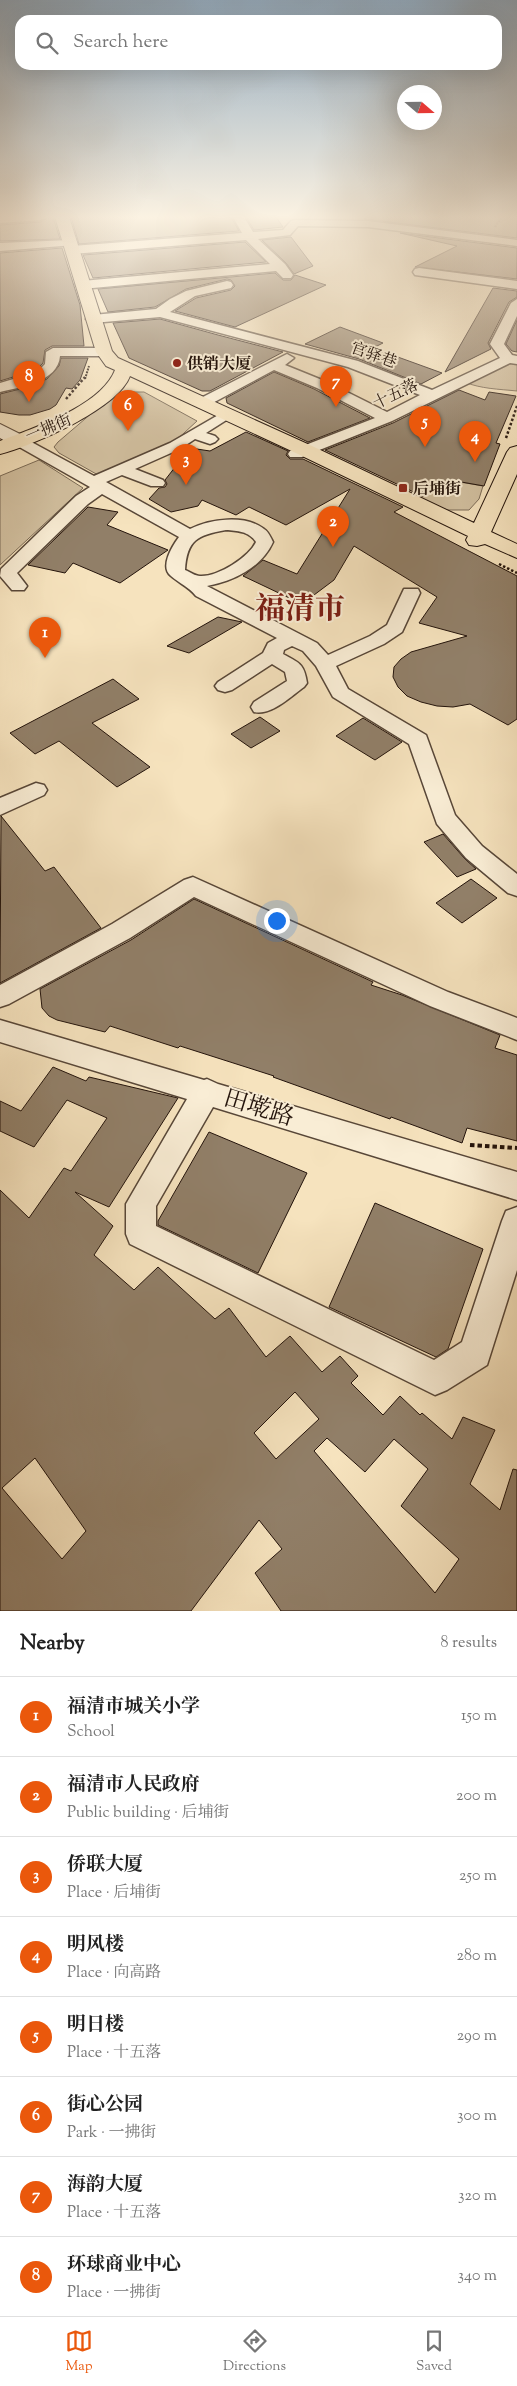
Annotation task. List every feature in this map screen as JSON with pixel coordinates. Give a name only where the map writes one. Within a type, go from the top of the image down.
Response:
[{"type":"main road","points":[[84,292],[104,352],[130,382],[301,452],[418,504],[517,561]]},
{"type":"main road","points":[[125,375],[202,403],[487,544],[517,552]]},
{"type":"main road","name":"一拂街","points":[[0,448],[60,424],[80,412],[125,375]]},
{"type":"main road","points":[[487,544],[510,486],[511,447]]},
{"type":"main road","points":[[418,504],[440,511],[467,511],[479,507],[510,486]]},
{"type":"street","points":[[93,319],[160,313],[173,301],[195,292]]},
{"type":"street","points":[[512,360],[497,344],[517,303]]},
{"type":"street","name":"官驿巷","points":[[160,313],[352,364],[432,395]]},
{"type":"street","points":[[202,403],[304,350]]},
{"type":"street","points":[[0,388],[42,375],[52,365],[54,352],[104,352]]},
{"type":"street","name":"十五落","points":[[301,452],[387,418],[432,395],[512,360]]},
{"type":"street","points":[[274,365],[322,384],[387,418]]},
{"type":"street","points":[[18,586],[8,572],[97,485],[122,470],[175,446],[220,419]]},
{"type":"street","points":[[0,430],[190,536]]},
{"type":"street","points":[[193,434],[210,439]]},
{"type":"street","points":[[122,470],[157,483]]},
{"type":"street","points":[[194,582],[218,580],[260,553],[265,544],[264,537],[257,530],[236,525],[206,529],[190,536],[181,544],[173,559],[176,572],[194,582],[202,592],[310,647],[325,664],[340,693],[418,740],[445,818],[474,852],[517,887]]},
{"type":"street","points":[[325,664],[377,640],[395,628],[406,609],[411,594]]},
{"type":"street","points":[[225,686],[272,656],[275,647],[292,638]]},
{"type":"street","points":[[261,707],[297,683],[295,669],[272,656]]},
{"type":"street","points":[[0,807],[36,790]]},
{"type":"street","points":[[0,997],[121,931],[193,886],[439,999],[517,1029]]},
{"type":"street","name":"田墘路","points":[[0,1031],[517,1186]]},
{"type":"street","points":[[207,1092],[141,1204],[141,1234],[435,1378],[475,1353],[517,1221]]},
{"type":"path","points":[[511,447],[517,406]]},
{"type":"path","points":[[487,544],[517,573]]},
{"type":"shaded area","points":[[511,361],[517,361],[517,391],[484,387],[464,382]]},
{"type":"shaded area","points":[[126,392],[144,392],[197,421],[171,445],[98,475],[59,453],[54,447],[58,442],[106,401]]},
{"type":"shaded area","points":[[39,460],[83,488],[0,565],[0,476]]},
{"type":"shaded area","points":[[454,481],[483,486],[479,499],[469,510],[447,510],[420,498]]},
{"type":"building","points":[[0,292],[76,292],[80,305],[84,346],[52,346],[45,350],[43,363],[36,370],[0,381]]},
{"type":"building","points":[[99,292],[181,292],[155,307],[108,312]]},
{"type":"building","points":[[221,292],[310,292],[235,327],[175,311],[196,298]]},
{"type":"building","points":[[491,292],[517,292],[517,297],[509,302],[488,343],[491,349],[445,372]]},
{"type":"building","name":"供销大厦","points":[[160,319],[283,352],[210,391],[202,391],[129,358],[113,323]]},
{"type":"building","points":[[517,320],[517,352],[512,351],[506,344]]},
{"type":"building","points":[[340,327],[383,343],[373,348],[442,373],[421,384],[359,359],[305,344]]},
{"type":"building","points":[[61,358],[88,358],[80,380],[72,389],[66,388],[56,405],[50,409],[30,415],[0,412],[0,394],[28,387],[47,379],[59,366]]},
{"type":"building","points":[[274,372],[314,389],[370,418],[308,442],[227,403],[226,398]]},
{"type":"building","points":[[459,390],[485,400],[489,392],[516,396],[496,443],[500,444],[484,486],[450,480],[422,496],[325,450],[393,423]]},
{"type":"building","points":[[246,432],[288,451],[286,455],[290,459],[303,459],[403,507],[394,512],[517,576],[517,719],[508,725],[470,704],[453,707],[421,702],[407,696],[398,687],[393,677],[394,667],[401,659],[411,652],[467,636],[419,623],[437,597],[354,546],[334,580],[302,604],[243,576],[263,560],[297,574],[350,489],[286,525],[249,507],[236,515],[202,500],[198,506],[171,512],[149,499],[159,488],[165,487],[167,484],[165,480],[190,448],[210,451]]},
{"type":"building","points":[[88,507],[118,512],[107,525],[168,550],[120,583],[73,563],[65,573],[28,565]]},
{"type":"building","points":[[218,617],[242,622],[189,653],[167,646]]},
{"type":"building","points":[[113,679],[139,699],[92,723],[150,767],[117,787],[59,741],[35,754],[10,733]]},
{"type":"building","points":[[260,717],[280,731],[251,748],[231,734]]},
{"type":"building","points":[[363,718],[402,742],[375,760],[336,736]]},
{"type":"building","points":[[1,816],[45,871],[54,867],[101,928],[0,983]]},
{"type":"building","points":[[443,834],[476,869],[457,877],[424,842]]},
{"type":"building","points":[[471,879],[497,898],[462,923],[436,903]]},
{"type":"building","points":[[194,899],[373,982],[371,985],[402,995],[500,1035],[495,1048],[517,1055],[517,1141],[467,1128],[462,1143],[391,1117],[390,1119],[274,1076],[180,1046],[178,1048],[110,1026],[105,1032],[57,1020],[49,1016],[42,1008],[40,989],[131,940]]},
{"type":"building","points":[[53,1067],[86,1081],[89,1077],[178,1098],[109,1207],[75,1192],[113,1226],[94,1255],[134,1290],[158,1267],[215,1319],[229,1308],[266,1357],[290,1336],[322,1372],[340,1356],[358,1376],[351,1383],[383,1415],[400,1396],[420,1415],[422,1413],[452,1439],[463,1417],[495,1430],[470,1484],[500,1510],[513,1469],[517,1470],[517,1611],[281,1611],[255,1573],[282,1549],[259,1520],[191,1611],[0,1611],[0,1190],[29,1218],[64,1168],[71,1171],[107,1118],[67,1100],[34,1147],[0,1131],[0,1101],[21,1111]],"holes":[[[295,1392],[319,1419],[276,1459],[254,1433]],[[327,1438],[365,1472],[394,1439],[428,1469],[401,1506],[459,1559],[435,1593],[314,1451]],[[35,1458],[86,1531],[62,1559],[2,1488]]]},
{"type":"building","points":[[209,1132],[307,1173],[258,1273],[158,1225],[158,1221]]},
{"type":"building","points":[[375,1203],[483,1249],[448,1349],[436,1357],[329,1307]]},
{"type":"place","name":"供销大厦","points":[[177,363]]},
{"type":"place","name":"环球商业中心","points":[[29,402]]},
{"type":"place","name":"海韵大厦","points":[[336,407]]},
{"type":"place","name":"街心公园","points":[[128,431]]},
{"type":"place","name":"明日楼","points":[[425,447]]},
{"type":"place","name":"明风楼","points":[[475,462]]},
{"type":"place","name":"侨联大厦","points":[[186,485]]},
{"type":"place","name":"后埔街","points":[[403,488]]},
{"type":"place","name":"福清市人民政府","points":[[333,547]]},
{"type":"place","name":"福清市城关小学","points":[[45,658]]},
{"type":"district","name":"福清市","points":[[300,608]]}]
